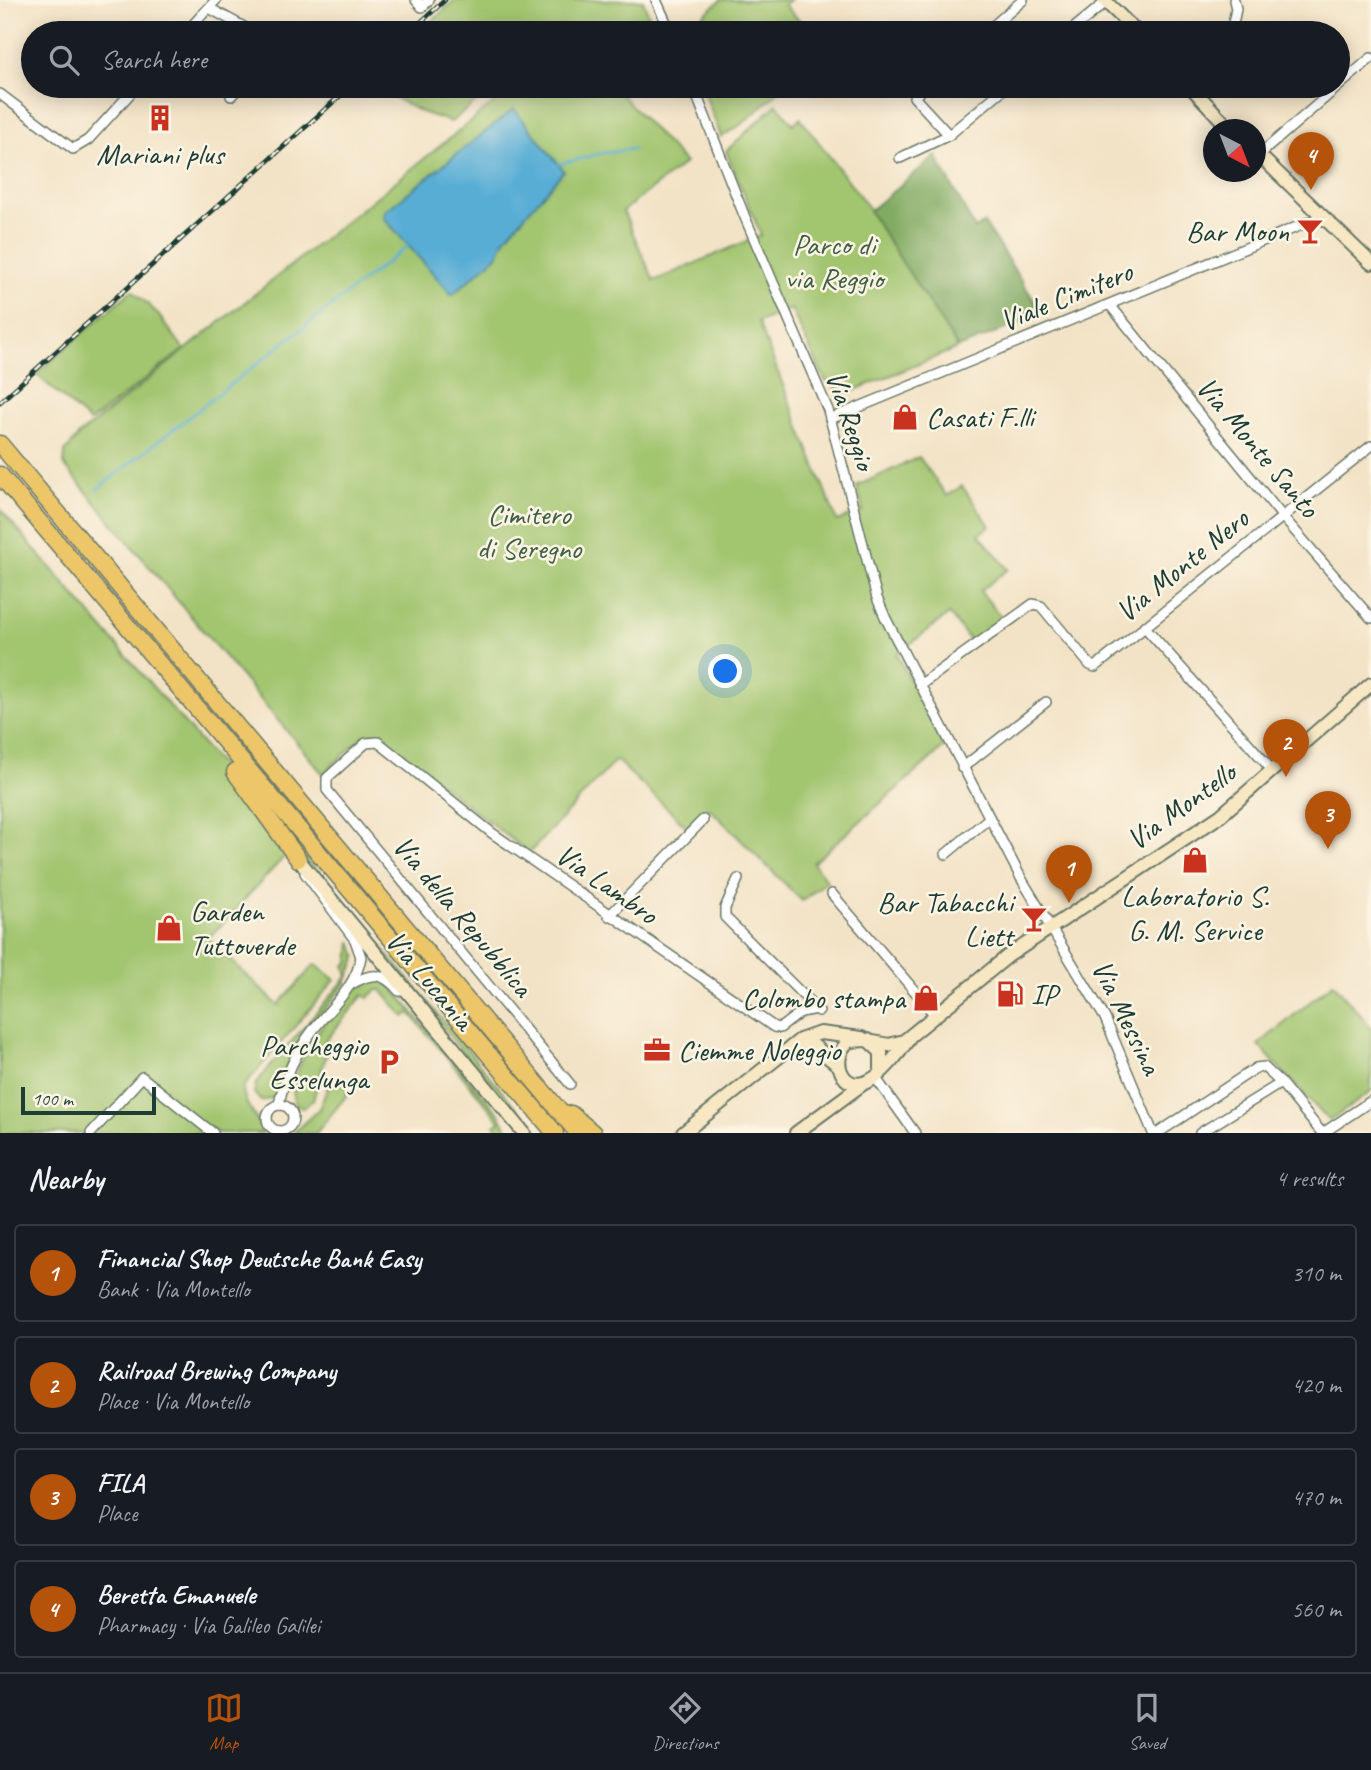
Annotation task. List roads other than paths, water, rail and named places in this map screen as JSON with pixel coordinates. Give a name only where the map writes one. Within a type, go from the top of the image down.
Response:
[{"type":"highway","points":[[0,444],[578,1133]]},
{"type":"highway","points":[[0,475],[555,1133]]},
{"type":"highway","points":[[155,660],[176,701],[244,783],[298,859]]},
{"type":"highway","points":[[544,1093],[593,1133]]},
{"type":"street","points":[[197,21],[216,0]]},
{"type":"street","points":[[656,0],[666,21]]},
{"type":"street","points":[[999,21],[1023,0]]},
{"type":"street","points":[[1234,0],[1236,9],[1234,21]]},
{"type":"street","points":[[1082,21],[1105,1],[1126,21]]},
{"type":"street","points":[[209,8],[233,21]]},
{"type":"street","points":[[1350,76],[1371,58]]},
{"type":"street","points":[[0,94],[73,149],[88,140],[126,98]]},
{"type":"street","name":"Via Reggio","points":[[698,98],[830,419],[877,598],[988,819],[1052,926]]},
{"type":"street","points":[[915,98],[948,135]]},
{"type":"street","points":[[900,158],[948,135],[993,98]]},
{"type":"street","points":[[1201,98],[1221,119]]},
{"type":"street","points":[[1266,146],[1324,98]]},
{"type":"street","points":[[1266,163],[1321,217],[1368,256]]},
{"type":"street","name":"Viale Cimitero","points":[[830,419],[1321,217]]},
{"type":"street","name":"Via Monte Santo","points":[[1110,305],[1282,516],[1371,618]]},
{"type":"street","name":"Via Monte Nero","points":[[920,685],[1033,604],[1041,606],[1090,665],[1095,667],[1144,625],[1371,446]]},
{"type":"street","points":[[1144,625],[1272,769]]},
{"type":"street","name":"Via Montello","points":[[796,1133],[833,1103],[874,1080],[913,1035],[975,982],[1052,926],[1211,823],[1371,684]]},
{"type":"street","points":[[962,768],[1046,702]]},
{"type":"street","name":"Via della Repubblica","points":[[377,742],[366,743],[327,778],[327,790],[570,1084]]},
{"type":"street","name":"Via Lambro","points":[[377,742],[492,833],[774,1027],[780,1028],[805,1010],[819,1011],[725,917],[725,908],[737,879]]},
{"type":"street","points":[[946,854],[988,819]]},
{"type":"street","points":[[610,916],[703,821]]},
{"type":"street","points":[[292,1066],[289,1108],[293,1119],[286,1131],[269,1128],[270,1110],[279,1105],[292,1066],[314,1028],[350,985],[360,965],[359,948],[312,886],[298,859]]},
{"type":"street","name":"Via Lucania","points":[[298,859],[524,1133]]},
{"type":"street","points":[[832,894],[936,1016]]},
{"type":"street","name":"Via Messina","points":[[1052,926],[1115,1038],[1155,1133]]},
{"type":"street","points":[[350,985],[368,976],[384,976],[445,1046],[465,1063],[513,1133]]},
{"type":"street","name":"Via Montello","points":[[683,1133],[800,1040],[820,1033],[896,1044],[913,1035]]},
{"type":"street","points":[[833,1103],[843,1045],[868,1040],[882,1058],[874,1080]]},
{"type":"street","points":[[789,1049],[814,1046],[852,1082],[874,1080]]},
{"type":"street","points":[[1155,1133],[1169,1129],[1256,1068],[1264,1068],[1281,1083],[1323,1133],[1367,1103],[1370,1115]]},
{"type":"street","points":[[91,1133],[142,1077],[213,1133]]},
{"type":"street","points":[[874,1080],[915,1133]]},
{"type":"street","points":[[1200,1133],[1281,1083]]},
{"type":"street","points":[[279,1105],[289,1108]]},
{"type":"water","points":[[514,109],[564,171],[506,237],[497,256],[452,295],[383,217],[385,211]]},
{"type":"waterway","points":[[559,164],[603,153],[634,149]]},
{"type":"waterway","points":[[97,489],[408,246]]},
{"type":"railway","points":[[422,21],[445,0]]},
{"type":"railway","points":[[0,402],[338,98]]},
{"type":"place","name":"Mariani plus","points":[[160,118]]},
{"type":"place","name":"Beretta Emanuele","points":[[1311,190]]},
{"type":"place","name":"Bar Moon","points":[[1310,231]]},
{"type":"place","name":"Casati F.lli","points":[[905,417]]},
{"type":"place","name":"Railroad Brewing Company","points":[[1286,777]]},
{"type":"place","name":"FILA","points":[[1328,849]]},
{"type":"place","name":"Laboratorio S. G. M. Service","points":[[1195,860]]},
{"type":"place","name":"Financial Shop Deutsche Bank Easy","points":[[1069,903]]},
{"type":"place","name":"Bar Tabacchi Liett","points":[[1034,919]]},
{"type":"place","name":"Garden Tuttoverde","points":[[169,928]]},
{"type":"place","name":"IP","points":[[1010,994]]},
{"type":"place","name":"Colombo stampa","points":[[926,998]]},
{"type":"place","name":"Ciemme Noleggio","points":[[657,1050]]},
{"type":"place","name":"Parcheggio Esselunga","points":[[389,1062]]},
{"type":"park label","name":"Parco di via Reggio","points":[[834,261]]},
{"type":"park label","name":"Cimitero di Seregno","points":[[529,531]]}]
